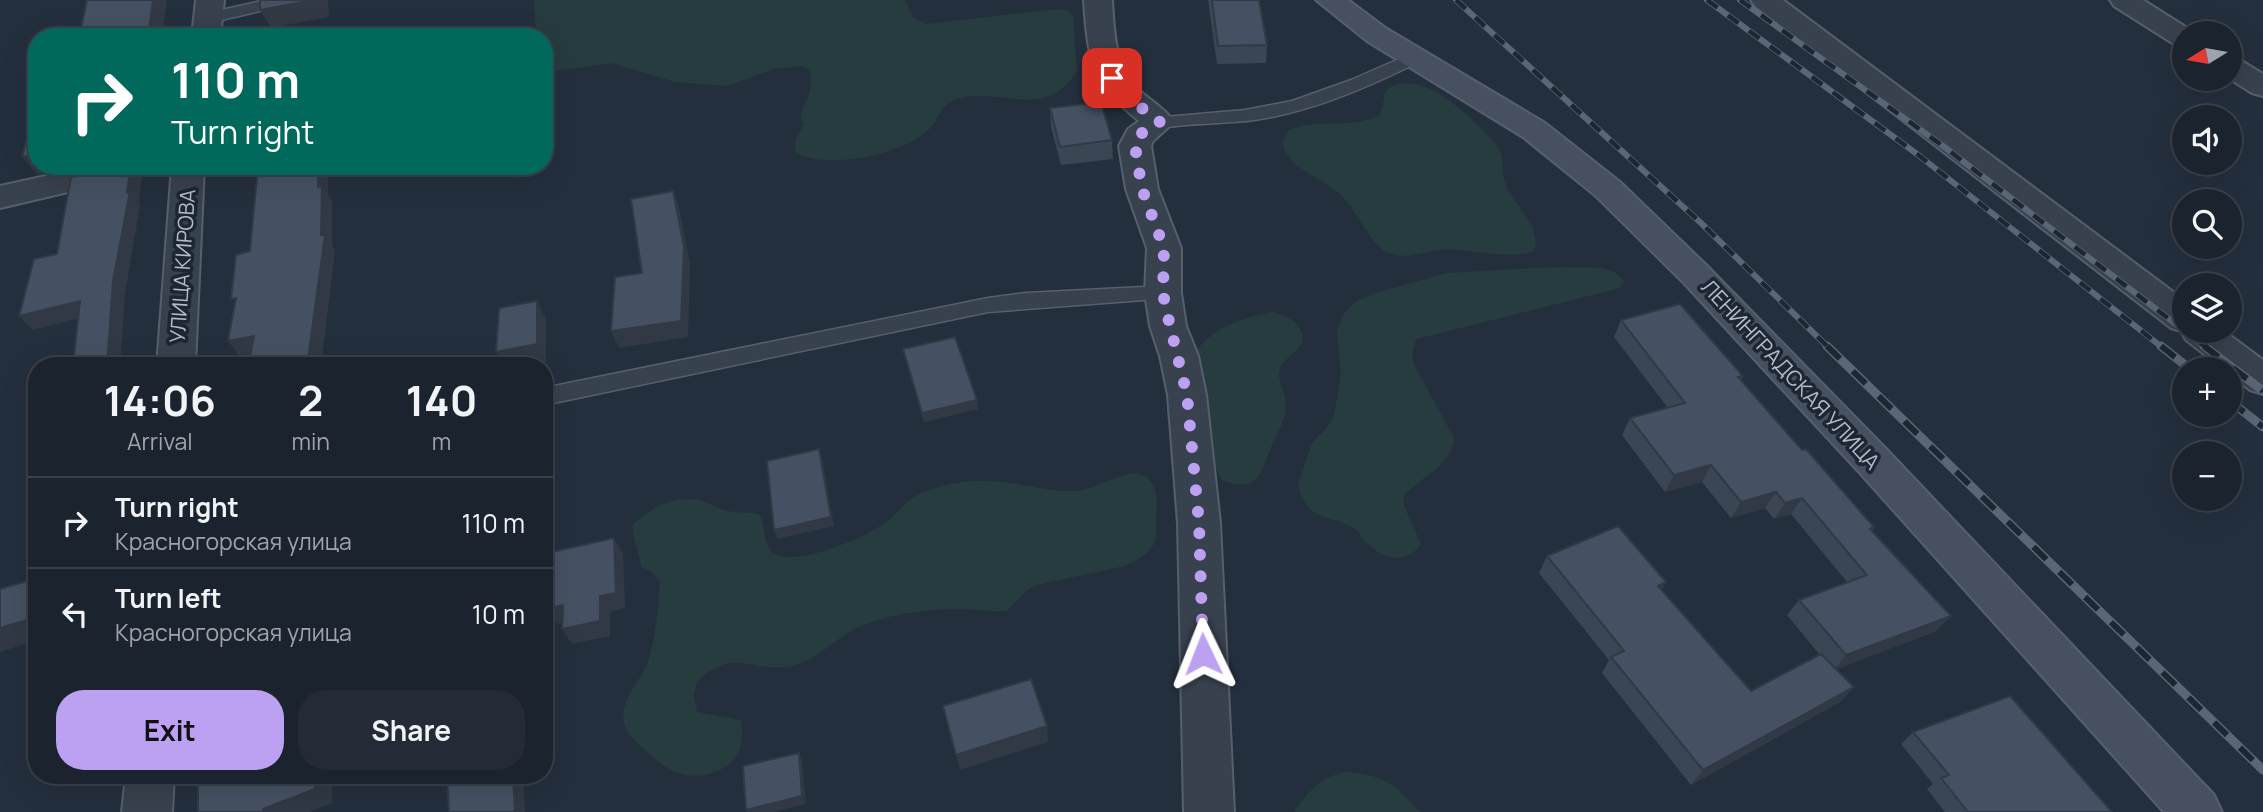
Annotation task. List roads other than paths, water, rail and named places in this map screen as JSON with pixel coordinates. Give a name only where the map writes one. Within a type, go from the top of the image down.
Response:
[{"type":"main road","name":"ЛЕНИНГРАДСКАЯ УЛИЦА","points":[[1330,0],[1377,35],[1534,130],[1608,189],[1649,227],[1874,462],[2197,812]]},
{"type":"street","points":[[1098,0],[1102,50],[1108,71],[1124,92],[1160,122],[1139,135],[1135,146],[1142,189],[1164,248],[1163,293],[1168,326],[1179,356],[1187,395],[1199,523],[1209,812]]},
{"type":"street","points":[[1765,0],[2172,310]]},
{"type":"street","points":[[2124,0],[2172,30]]},
{"type":"street","points":[[2242,74],[2263,88]]},
{"type":"street","points":[[0,197],[98,175]]},
{"type":"street","name":"УЛИЦА КИРОВА","points":[[177,357],[187,175]]},
{"type":"street","points":[[2215,343],[2263,380]]},
{"type":"street","points":[[148,812],[150,784]]},
{"type":"lane","points":[[208,18],[288,0]]},
{"type":"lane","points":[[1160,122],[1230,117],[1282,109],[1350,89],[1415,57]]},
{"type":"lane","points":[[553,395],[988,305],[1026,300],[1163,293]]},
{"type":"railway","points":[[1456,0],[1701,223],[1829,348]]},
{"type":"railway","points":[[1707,0],[1917,154],[2163,348]]},
{"type":"railway","points":[[1740,0],[1943,146],[2207,348]]},
{"type":"railway","points":[[1827,346],[2263,770]]},
{"type":"railway","points":[[2161,346],[2175,357]]},
{"type":"railway","points":[[2204,346],[2263,391]]},
{"type":"railway","points":[[2242,410],[2263,427]]}]
